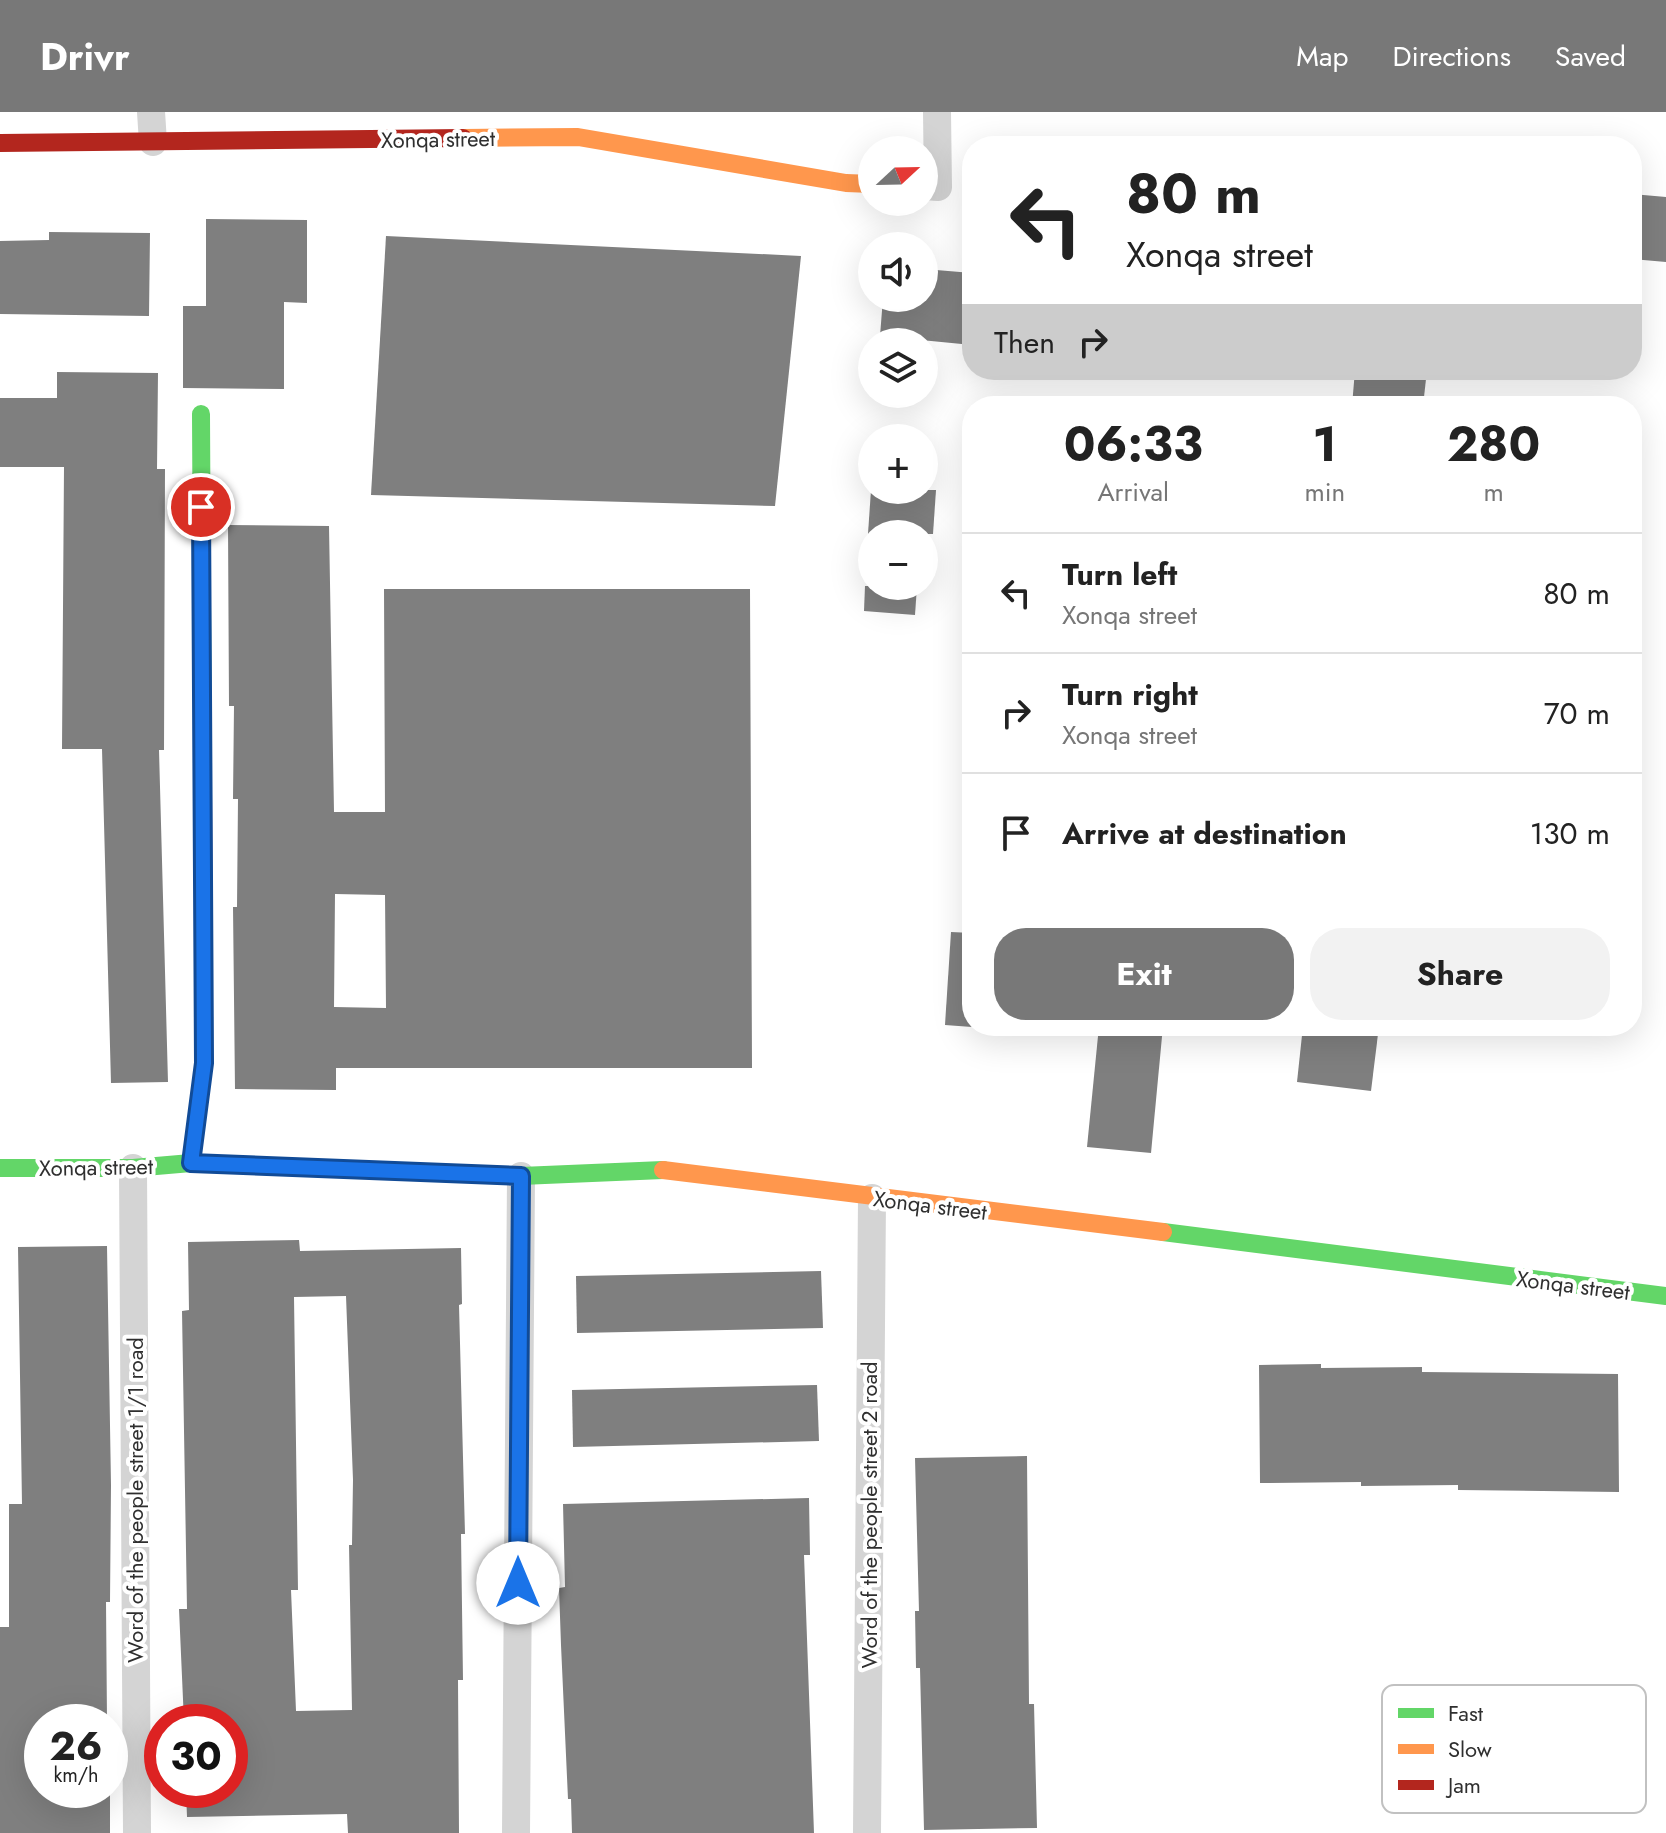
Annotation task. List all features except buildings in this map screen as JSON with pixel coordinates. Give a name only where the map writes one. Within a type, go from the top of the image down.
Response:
[{"type":"street","points":[[151,112],[153,142]]},
{"type":"street","points":[[577,112],[578,137]]},
{"type":"street","points":[[935,136],[937,112]]},
{"type":"street","name":"Xonqa street","points":[[0,143],[578,137],[858,183]]},
{"type":"street","points":[[191,1163],[204,1063],[201,414]]},
{"type":"street","name":"Xonqa street","points":[[0,1168],[133,1168],[191,1163],[521,1176],[673,1170],[872,1198],[1666,1296]]},
{"type":"street","name":"Word of the people street 1/1 road","points":[[133,1168],[137,1833]]},
{"type":"street","points":[[516,1833],[521,1176]]},
{"type":"street","name":"Word of the people street 2 road","points":[[867,1833],[872,1198]]},
{"type":"traffic: fast","points":[[201,414],[203,792]]},
{"type":"traffic: fast","points":[[0,1168],[133,1168],[191,1163],[521,1176],[663,1170]]},
{"type":"traffic: fast","points":[[1163,1232],[1666,1296]]},
{"type":"traffic: slow","points":[[463,138],[578,137],[858,183]]},
{"type":"traffic: slow","points":[[663,1170],[1163,1232]]},
{"type":"traffic: jam","points":[[0,143],[463,138]]},
{"type":"traffic: jam","points":[[191,1163],[204,1063],[203,792]]},
{"type":"route","points":[[201,507],[204,1063],[191,1163],[521,1176],[518,1583]]}]
